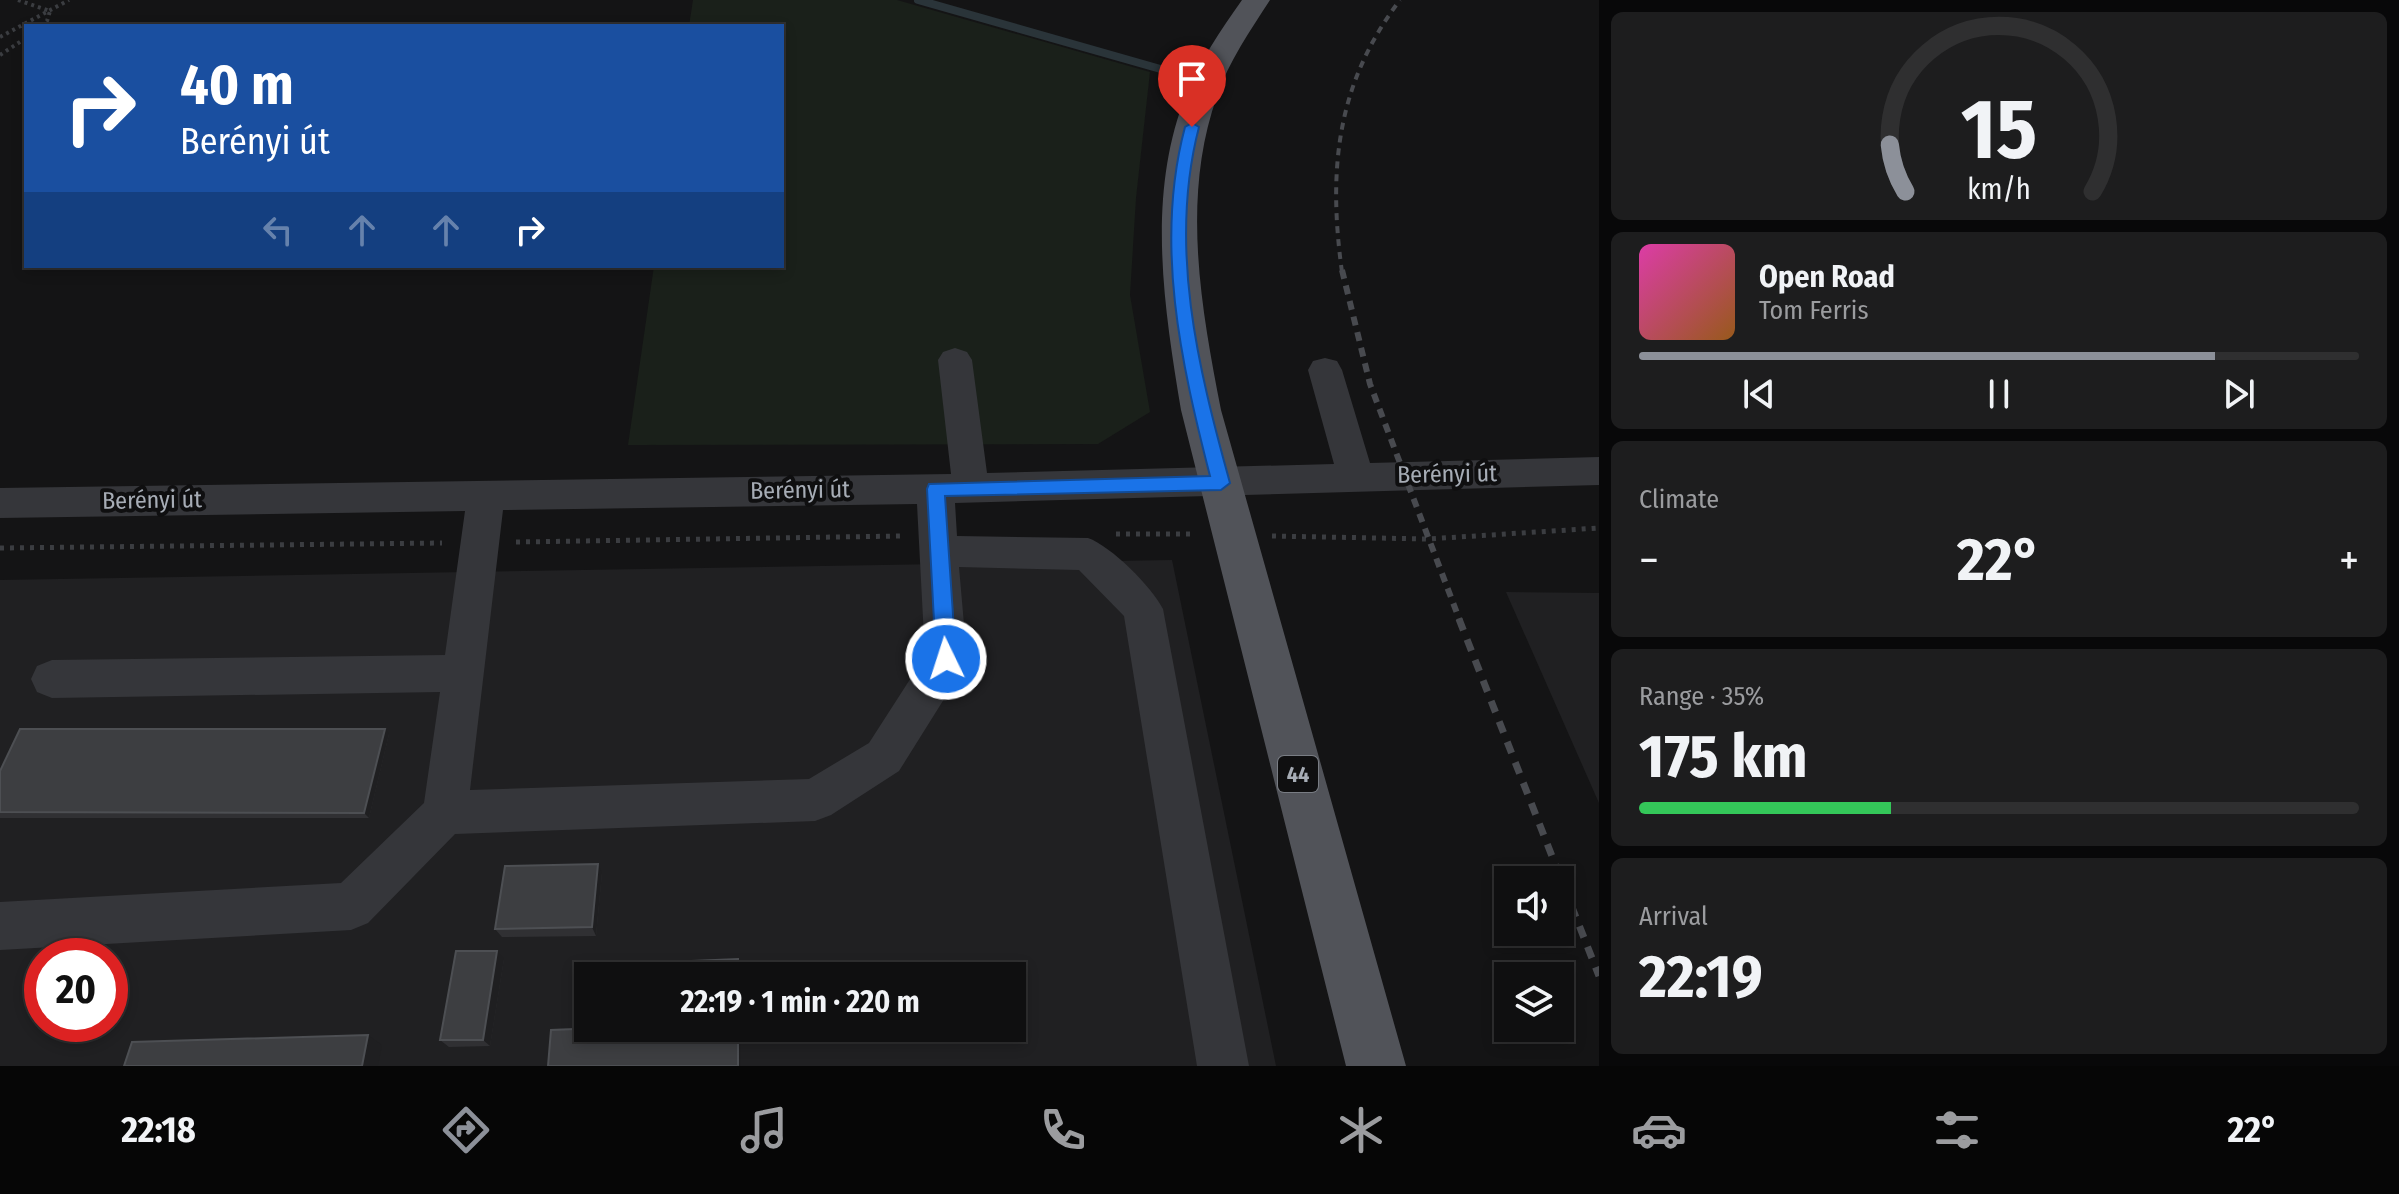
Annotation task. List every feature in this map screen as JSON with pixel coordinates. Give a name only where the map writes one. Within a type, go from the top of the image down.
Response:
[{"type":"main road","name":"44","points":[[1256,0],[1229,39],[1204,89],[1182,165],[1178,258],[1184,322],[1201,410],[1376,1066]]},
{"type":"street","points":[[445,813],[815,800],[884,757],[946,659],[939,543],[953,488],[955,360]]},
{"type":"street","points":[[1325,370],[1356,478]]},
{"type":"street","name":"Berényi út","points":[[5,513],[486,494],[1221,483],[1599,471]]},
{"type":"street","points":[[0,926],[351,906],[445,813],[486,494]]},
{"type":"street","points":[[939,543],[1088,554],[1143,609],[1223,1066]]},
{"type":"street","points":[[52,679],[463,673]]},
{"type":"path","points":[[18,0],[50,11]]},
{"type":"path","points":[[25,24],[69,0]]},
{"type":"path","points":[[43,24],[50,11]]},
{"type":"path","points":[[0,37],[24,25]]},
{"type":"path","points":[[0,55],[24,39]]},
{"type":"path","points":[[1111,534],[1428,539],[1599,528]]},
{"type":"path","points":[[0,548],[479,543],[939,543]]},
{"type":"shaded area","points":[[693,0],[897,0],[1150,72],[1136,198],[1130,295],[1150,412],[1098,444],[628,445],[654,268],[784,268],[784,24],[689,24]]},
{"type":"shaded area","points":[[1172,560],[1276,1066],[0,1066],[0,580]]},
{"type":"shaded area","points":[[1506,592],[1599,593],[1599,803]]},
{"type":"building","points":[[20,729],[385,729],[364,813],[0,812],[0,771]]},
{"type":"building","points":[[598,864],[592,927],[495,929],[505,866]]},
{"type":"building","points":[[456,951],[497,951],[483,1040],[440,1040]]},
{"type":"building","points":[[738,959],[738,962],[668,962]]},
{"type":"building","points":[[574,1029],[574,1042],[738,1042],[738,1066],[548,1066],[551,1030]]},
{"type":"building","points":[[368,1035],[362,1066],[124,1066],[132,1042]]},
{"type":"waterway","points":[[918,0],[1164,70]]},
{"type":"railway","points":[[1342,272],[1336,199],[1342,130],[1362,64],[1400,0]]},
{"type":"railway","points":[[1342,270],[1370,384],[1460,621]]},
{"type":"railway","points":[[1459,619],[1599,976]]},
{"type":"route","points":[[946,659],[935,489],[1221,483],[1201,410],[1184,322],[1178,258],[1182,165],[1192,127]]}]
